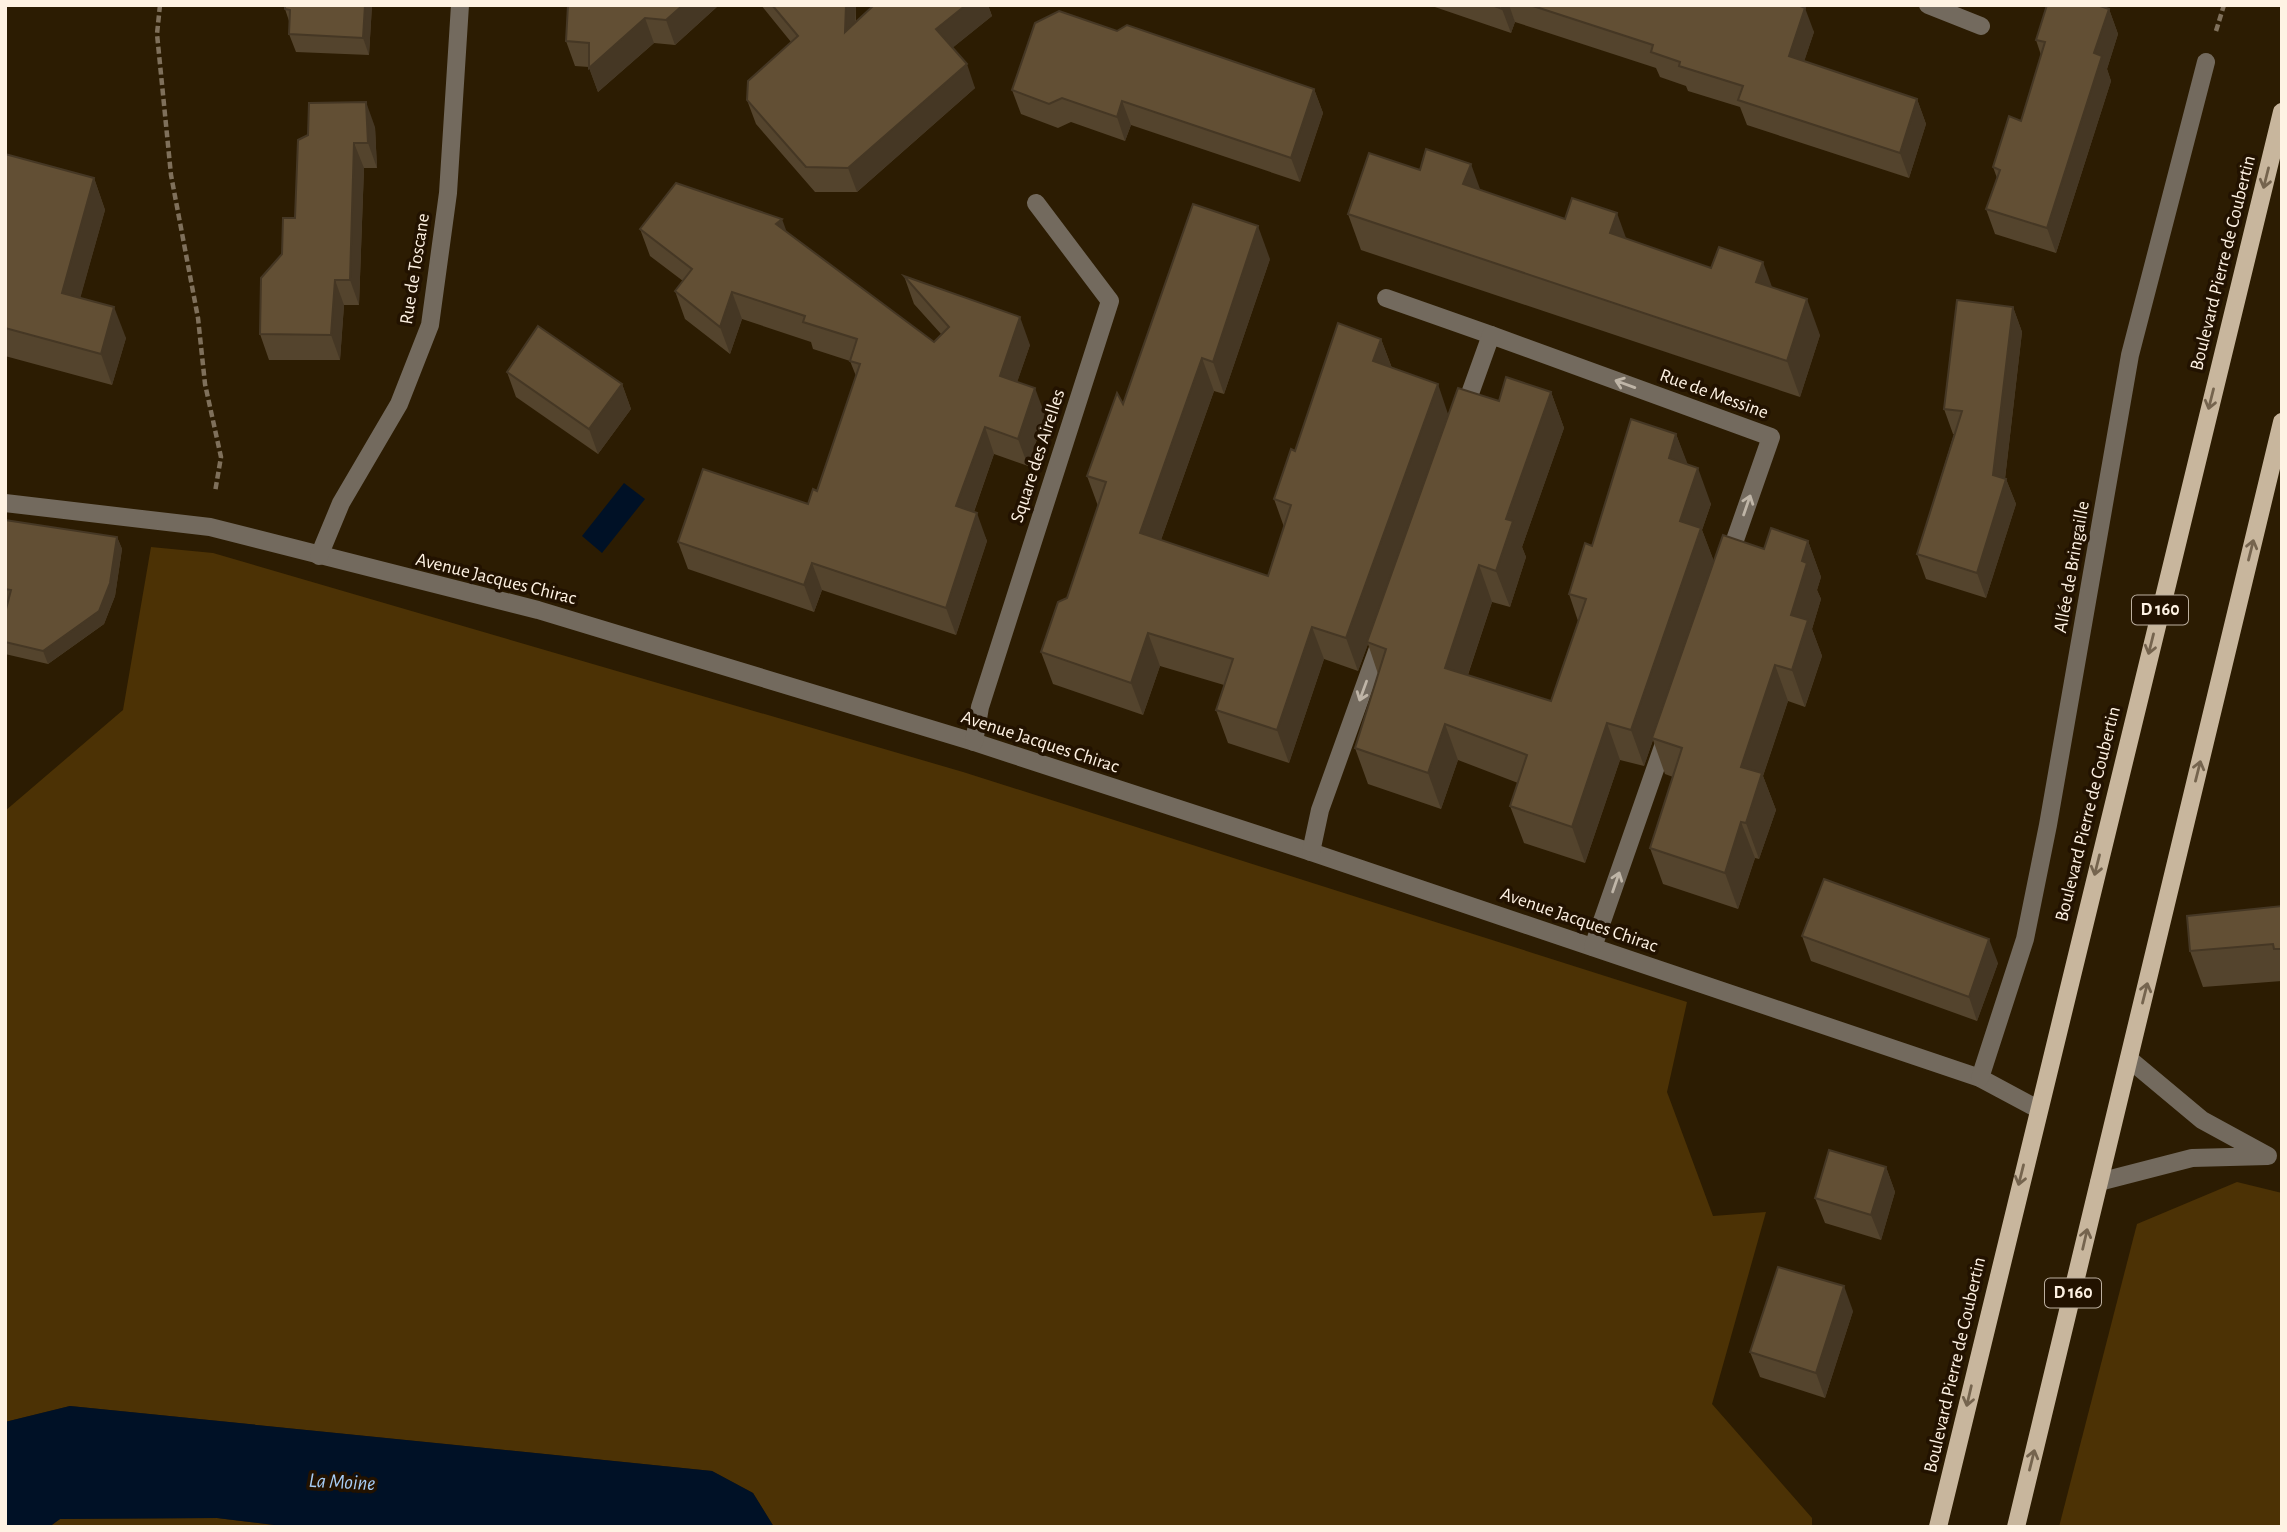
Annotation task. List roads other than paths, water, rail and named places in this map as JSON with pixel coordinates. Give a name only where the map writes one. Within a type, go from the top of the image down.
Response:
[{"type":"main road","name":"Boulevard Pierre de Coubertin","points":[[1938,1527],[2282,112]]},
{"type":"main road","name":"D 160","points":[[2016,1527],[2282,422]]},
{"type":"street","name":"Rue de Toscane","points":[[319,556],[341,503],[399,404],[430,325],[448,193],[460,5]]},
{"type":"street","points":[[1928,5],[1980,26]]},
{"type":"street","name":"Allée de Bringaille","points":[[1980,1078],[2025,939],[2130,355],[2206,62]]},
{"type":"street","name":"Square des Airelles","points":[[974,742],[980,707],[1110,301],[1036,203]]},
{"type":"street","name":"Rue de Messine","points":[[1385,298],[1771,437],[1721,581]]},
{"type":"street","points":[[1459,425],[1491,335]]},
{"type":"street","name":"Avenue Jacques Chirac","points":[[5,503],[210,527],[538,610],[974,742],[1311,852],[1980,1078],[2038,1109]]},
{"type":"street","points":[[1311,852],[1320,810],[1389,618]]},
{"type":"street","points":[[1593,947],[1675,711]]},
{"type":"street","points":[[2129,1059],[2202,1121],[2275,1157]]},
{"type":"street","points":[[2099,1182],[2192,1158],[2275,1157]]},
{"type":"water","points":[[624,483],[645,499],[602,553],[582,536]]},
{"type":"water","name":"La Moine","points":[[70,1406],[712,1471],[753,1493],[774,1527],[291,1527],[217,1518],[60,1519],[49,1527],[5,1527],[5,1422]]}]
